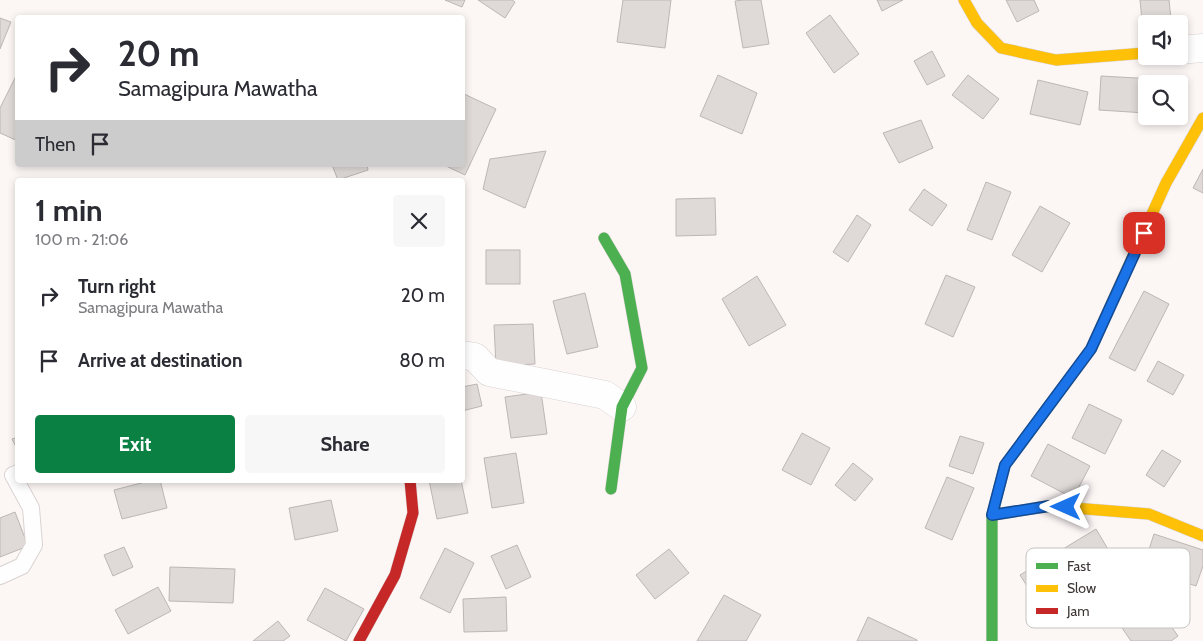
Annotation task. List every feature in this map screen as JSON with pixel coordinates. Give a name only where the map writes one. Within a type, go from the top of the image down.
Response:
[{"type":"street","points":[[964,0],[977,23],[1001,48],[1056,60],[1138,54]]},
{"type":"street","points":[[1188,49],[1203,48]]},
{"type":"street","points":[[992,641],[992,515],[1005,465],[1091,349],[1166,184],[1203,118]]},
{"type":"street","points":[[604,238],[625,274],[642,368],[622,407],[611,490]]},
{"type":"street","points":[[465,356],[475,358],[490,372],[606,395],[622,407]]},
{"type":"street","points":[[359,641],[395,575],[413,513],[410,483]]},
{"type":"street","points":[[992,515],[1049,506],[1149,514],[1203,536]]},
{"type":"lane","points":[[0,576],[22,566],[34,545],[31,508],[17,483]]},
{"type":"building","points":[[445,0],[465,0],[462,7]]},
{"type":"building","points":[[478,0],[512,0],[515,2],[505,18]]},
{"type":"building","points":[[623,0],[671,0],[665,48],[617,42]]},
{"type":"building","points":[[761,0],[769,44],[743,48],[735,1]]},
{"type":"building","points":[[877,0],[903,0],[882,11]]},
{"type":"building","points":[[1006,0],[1034,0],[1039,11],[1017,22]]},
{"type":"building","points":[[1140,0],[1169,0],[1171,15],[1141,15]]},
{"type":"building","points":[[830,15],[859,54],[834,73],[806,33]]},
{"type":"building","points":[[0,18],[11,22],[0,49]]},
{"type":"building","points":[[932,51],[945,76],[927,85],[914,61]]},
{"type":"building","points":[[718,75],[757,93],[742,134],[700,116]]},
{"type":"building","points":[[968,75],[999,99],[983,119],[952,95]]},
{"type":"building","points":[[1101,76],[1138,78],[1138,112],[1099,110]]},
{"type":"building","points":[[15,78],[15,140],[0,133],[0,108]]},
{"type":"building","points":[[1038,80],[1088,92],[1080,125],[1030,114]]},
{"type":"building","points":[[465,94],[496,109],[465,175],[448,167],[465,167]]},
{"type":"building","points":[[921,120],[933,148],[899,163],[883,133]]},
{"type":"building","points":[[546,151],[525,208],[483,189],[490,159]]},
{"type":"building","points":[[333,167],[367,167],[368,170],[344,178],[337,178]]},
{"type":"building","points":[[1203,169],[1203,193],[1193,188]]},
{"type":"building","points":[[986,182],[1011,192],[992,240],[967,230]]},
{"type":"building","points":[[924,189],[947,205],[932,226],[909,210]]},
{"type":"building","points":[[715,198],[716,235],[676,236],[676,199]]},
{"type":"building","points":[[1040,206],[1070,223],[1042,272],[1012,255]]},
{"type":"building","points":[[857,215],[871,225],[848,262],[833,252]]},
{"type":"building","points":[[486,250],[520,250],[520,284],[486,284]]},
{"type":"building","points":[[946,275],[975,287],[953,337],[925,324]]},
{"type":"building","points":[[757,276],[786,325],[749,346],[722,299]]},
{"type":"building","points":[[1144,291],[1169,304],[1135,371],[1109,358]]},
{"type":"building","points":[[585,293],[598,347],[567,354],[553,301]]},
{"type":"building","points":[[533,324],[535,364],[496,366],[494,325]]},
{"type":"building","points":[[1158,361],[1184,375],[1173,395],[1147,381]]},
{"type":"building","points":[[477,384],[482,406],[465,410],[465,386]]},
{"type":"building","points":[[541,392],[547,434],[511,438],[505,397]]},
{"type":"building","points":[[1089,404],[1122,420],[1105,454],[1072,438]]},
{"type":"building","points":[[802,433],[830,448],[811,485],[782,470]]},
{"type":"building","points":[[960,436],[984,443],[973,474],[949,466]]},
{"type":"building","points":[[1048,444],[1090,466],[1073,498],[1031,476]]},
{"type":"building","points":[[1162,450],[1181,461],[1164,487],[1146,475]]},
{"type":"building","points":[[516,453],[524,503],[492,508],[484,458]]},
{"type":"building","points":[[853,463],[873,479],[855,501],[835,485]]},
{"type":"building","points":[[947,477],[974,488],[952,540],[925,528]]},
{"type":"building","points":[[141,483],[161,483],[167,508],[122,519],[114,490]]},
{"type":"building","points":[[430,483],[462,483],[468,513],[437,519]]},
{"type":"building","points":[[331,500],[338,531],[295,540],[289,508]]},
{"type":"building","points":[[15,512],[28,546],[0,557],[0,518]]},
{"type":"building","points":[[1096,529],[1107,548],[1065,548]]},
{"type":"building","points":[[1154,534],[1203,550],[1203,566],[1196,586],[1190,584],[1190,548],[1149,548]]},
{"type":"building","points":[[517,545],[531,577],[506,589],[491,556]]},
{"type":"building","points":[[124,547],[133,567],[113,576],[104,555]]},
{"type":"building","points":[[445,548],[474,563],[450,613],[420,598]]},
{"type":"building","points":[[669,549],[689,573],[655,599],[636,575]]},
{"type":"building","points":[[170,567],[235,569],[233,603],[169,601]]},
{"type":"building","points":[[1026,571],[1026,584],[1020,575]]},
{"type":"building","points":[[158,587],[171,611],[128,634],[115,610]]},
{"type":"building","points":[[325,588],[364,609],[346,641],[307,620]]},
{"type":"building","points":[[724,595],[761,615],[746,641],[697,641]]},
{"type":"building","points":[[506,597],[507,631],[464,632],[463,599]]},
{"type":"building","points":[[868,617],[917,640],[917,641],[857,641]]},
{"type":"building","points":[[278,621],[290,636],[283,641],[253,641]]},
{"type":"building","points":[[1122,628],[1172,628],[1178,636],[1171,641],[1131,641]]},
{"type":"traffic: fast","points":[[604,238],[625,274],[642,368],[622,407],[611,489]]},
{"type":"traffic: fast","points":[[992,641],[992,515],[1005,465],[1063,387]]},
{"type":"traffic: slow","points":[[964,0],[977,23],[1001,48],[1056,60],[1138,54]]},
{"type":"traffic: slow","points":[[1063,387],[1091,349],[1166,183],[1203,118]]},
{"type":"traffic: slow","points":[[992,515],[1049,506],[1149,514],[1203,536]]},
{"type":"traffic: jam","points":[[359,641],[395,575],[413,513],[410,483]]},
{"type":"route","points":[[1066,507],[1049,506],[992,515],[1005,465],[1091,349],[1144,233]]}]
